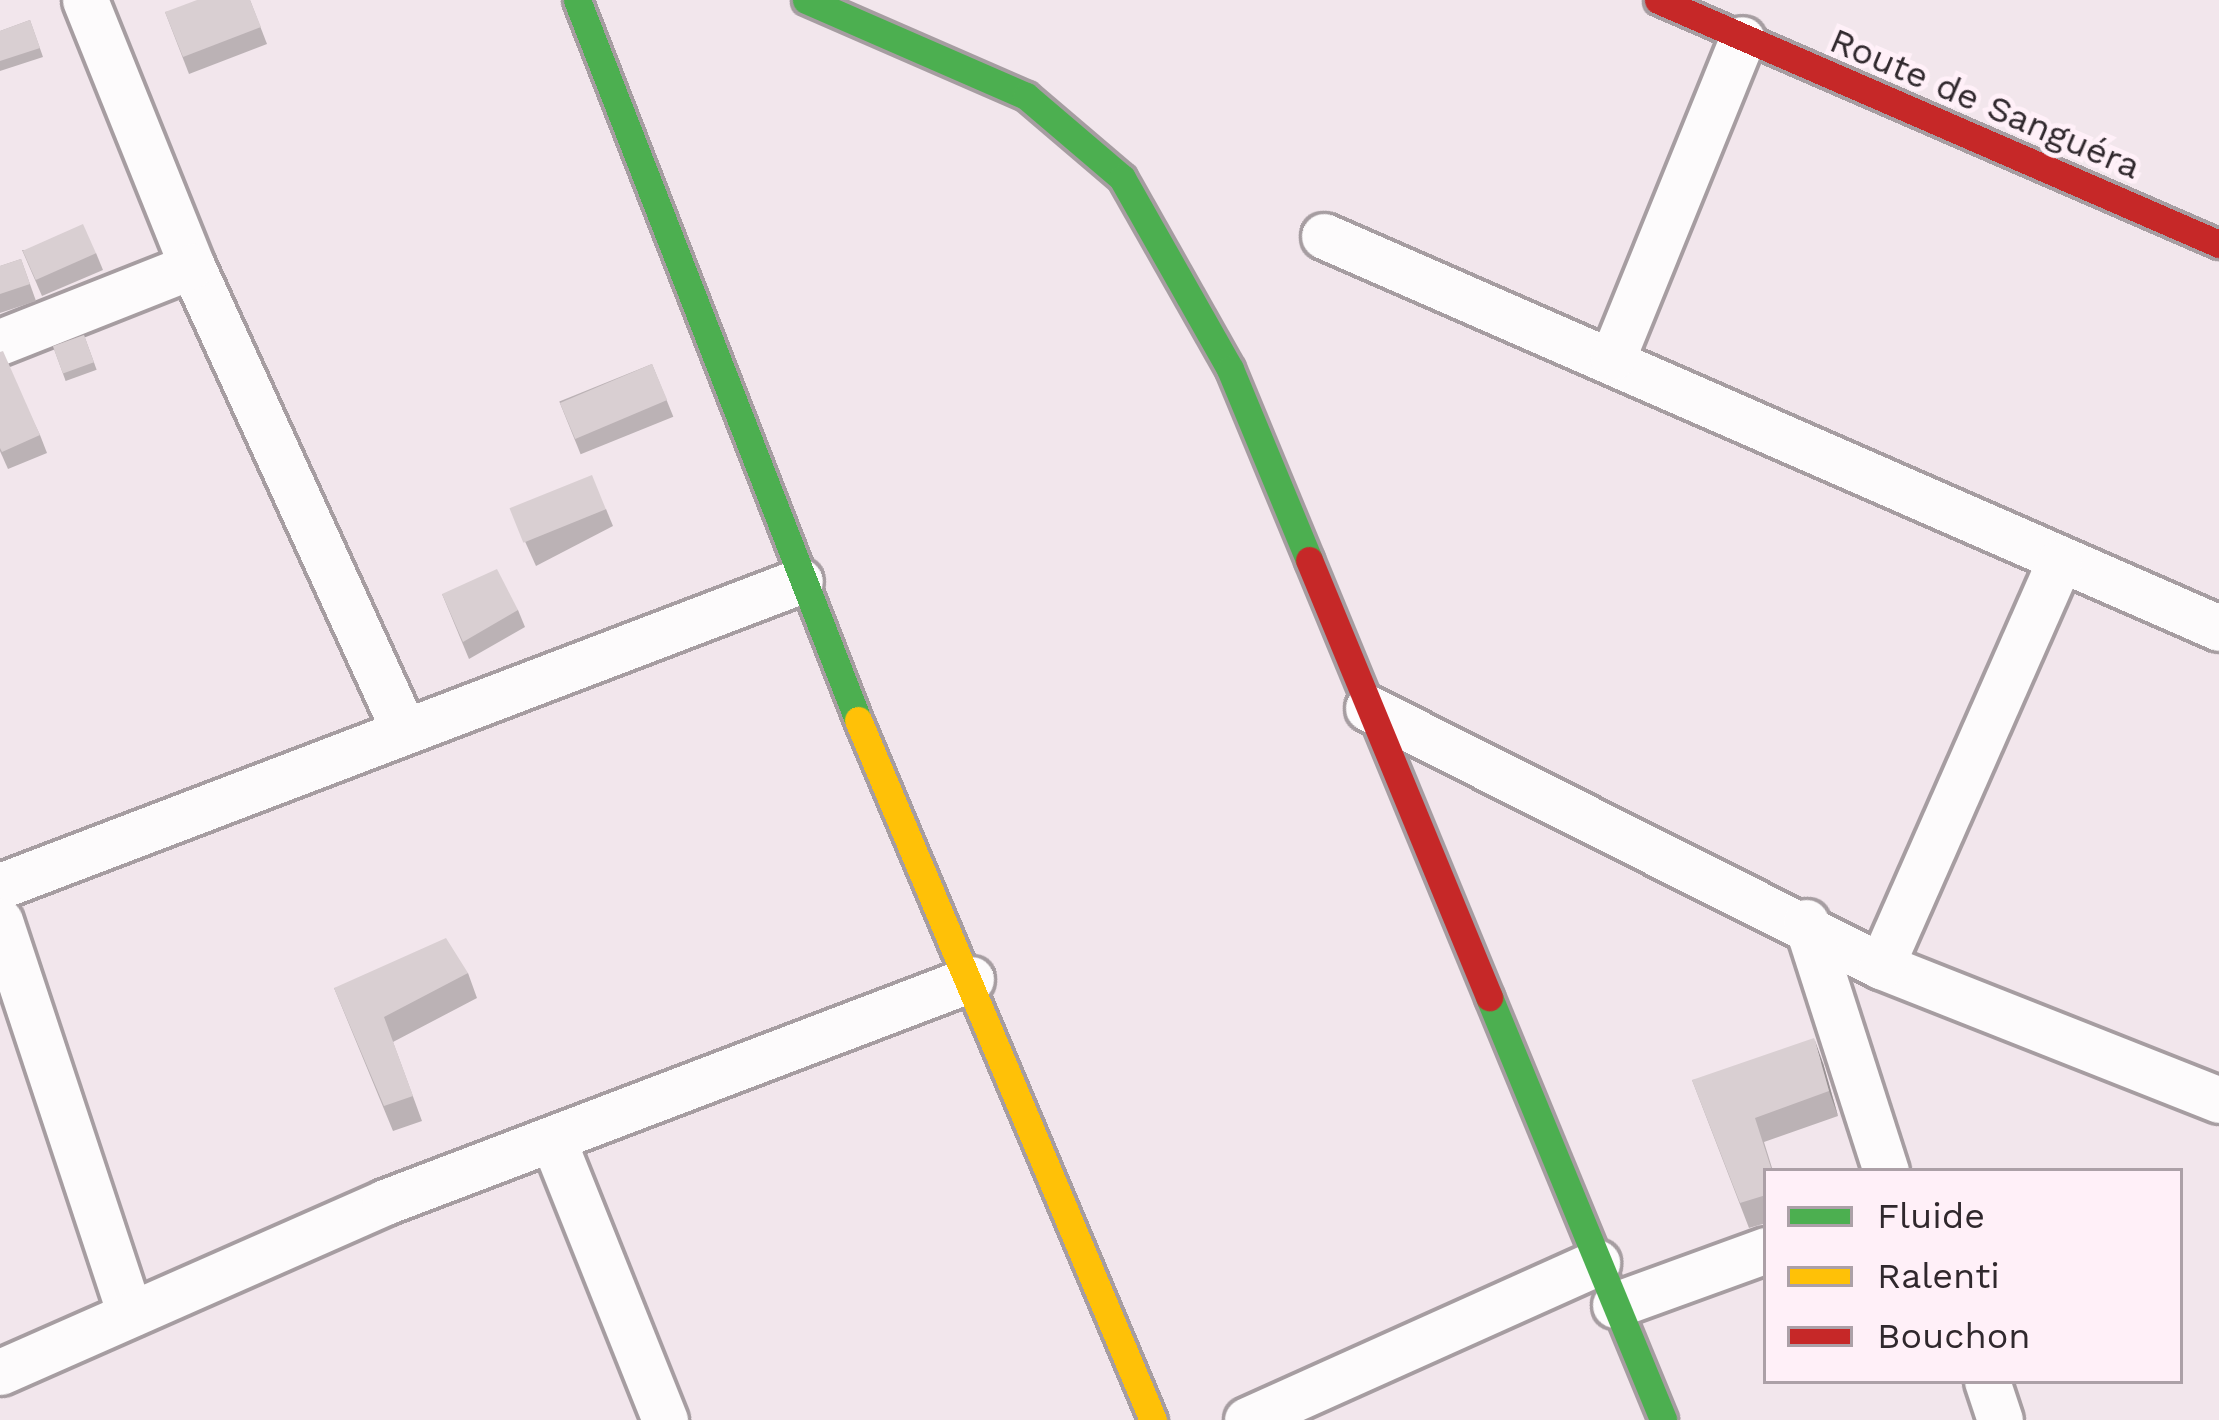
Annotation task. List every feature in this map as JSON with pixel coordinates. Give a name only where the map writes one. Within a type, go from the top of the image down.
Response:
[{"type":"street","points":[[86,0],[192,266],[401,724]]},
{"type":"street","points":[[577,0],[800,581],[1154,1420]]},
{"type":"street","points":[[806,0],[1026,96],[1122,178],[1230,369],[1663,1420]]},
{"type":"street","name":"Route de Sanguéra","points":[[1658,0],[2219,244]]},
{"type":"street","points":[[1613,357],[1742,39]]},
{"type":"street","points":[[1324,236],[1613,357],[2059,563],[2219,628]]},
{"type":"street","points":[[0,342],[192,266]]},
{"type":"street","points":[[1881,966],[2059,563]]},
{"type":"street","points":[[0,886],[401,724],[800,581]]},
{"type":"street","points":[[1368,708],[1806,922],[1881,966],[2219,1100]]},
{"type":"street","points":[[0,921],[130,1314]]},
{"type":"street","points":[[1806,922],[1885,1168]]},
{"type":"street","points":[[0,1372],[554,1140],[971,979]]},
{"type":"street","points":[[554,1140],[665,1420]]},
{"type":"street","points":[[1616,1305],[1763,1251]]},
{"type":"street","points":[[1247,1420],[1597,1263]]},
{"type":"street","points":[[1988,1384],[2000,1420]]},
{"type":"building","points":[[197,0],[250,0],[261,27],[183,57],[165,12]]},
{"type":"building","points":[[30,20],[40,48],[0,61],[0,31]]},
{"type":"building","points":[[83,224],[96,253],[36,280],[23,251]]},
{"type":"building","points":[[21,259],[30,284],[0,294],[0,266]]},
{"type":"building","points":[[84,335],[94,362],[63,374],[53,346]]},
{"type":"building","points":[[0,352],[40,435],[2,452]]},
{"type":"building","points":[[652,364],[667,400],[575,439],[560,403]]},
{"type":"building","points":[[592,475],[606,509],[523,543],[509,508]]},
{"type":"building","points":[[497,569],[518,610],[463,642],[442,594]]},
{"type":"building","points":[[446,938],[468,973],[384,1017],[413,1096],[384,1106],[334,988]]},
{"type":"building","points":[[1814,1038],[1829,1091],[1755,1118],[1771,1168],[1763,1168],[1763,1196],[1740,1203],[1692,1080]]},
{"type":"traffic: fast","points":[[577,0],[858,720]]},
{"type":"traffic: fast","points":[[806,0],[1026,96],[1122,178],[1230,369],[1309,560]]},
{"type":"traffic: fast","points":[[1489,997],[1663,1420]]},
{"type":"traffic: slow","points":[[858,720],[1153,1420]]},
{"type":"traffic: jam","points":[[1658,0],[2219,244]]},
{"type":"traffic: jam","points":[[1309,560],[1489,997]]}]
